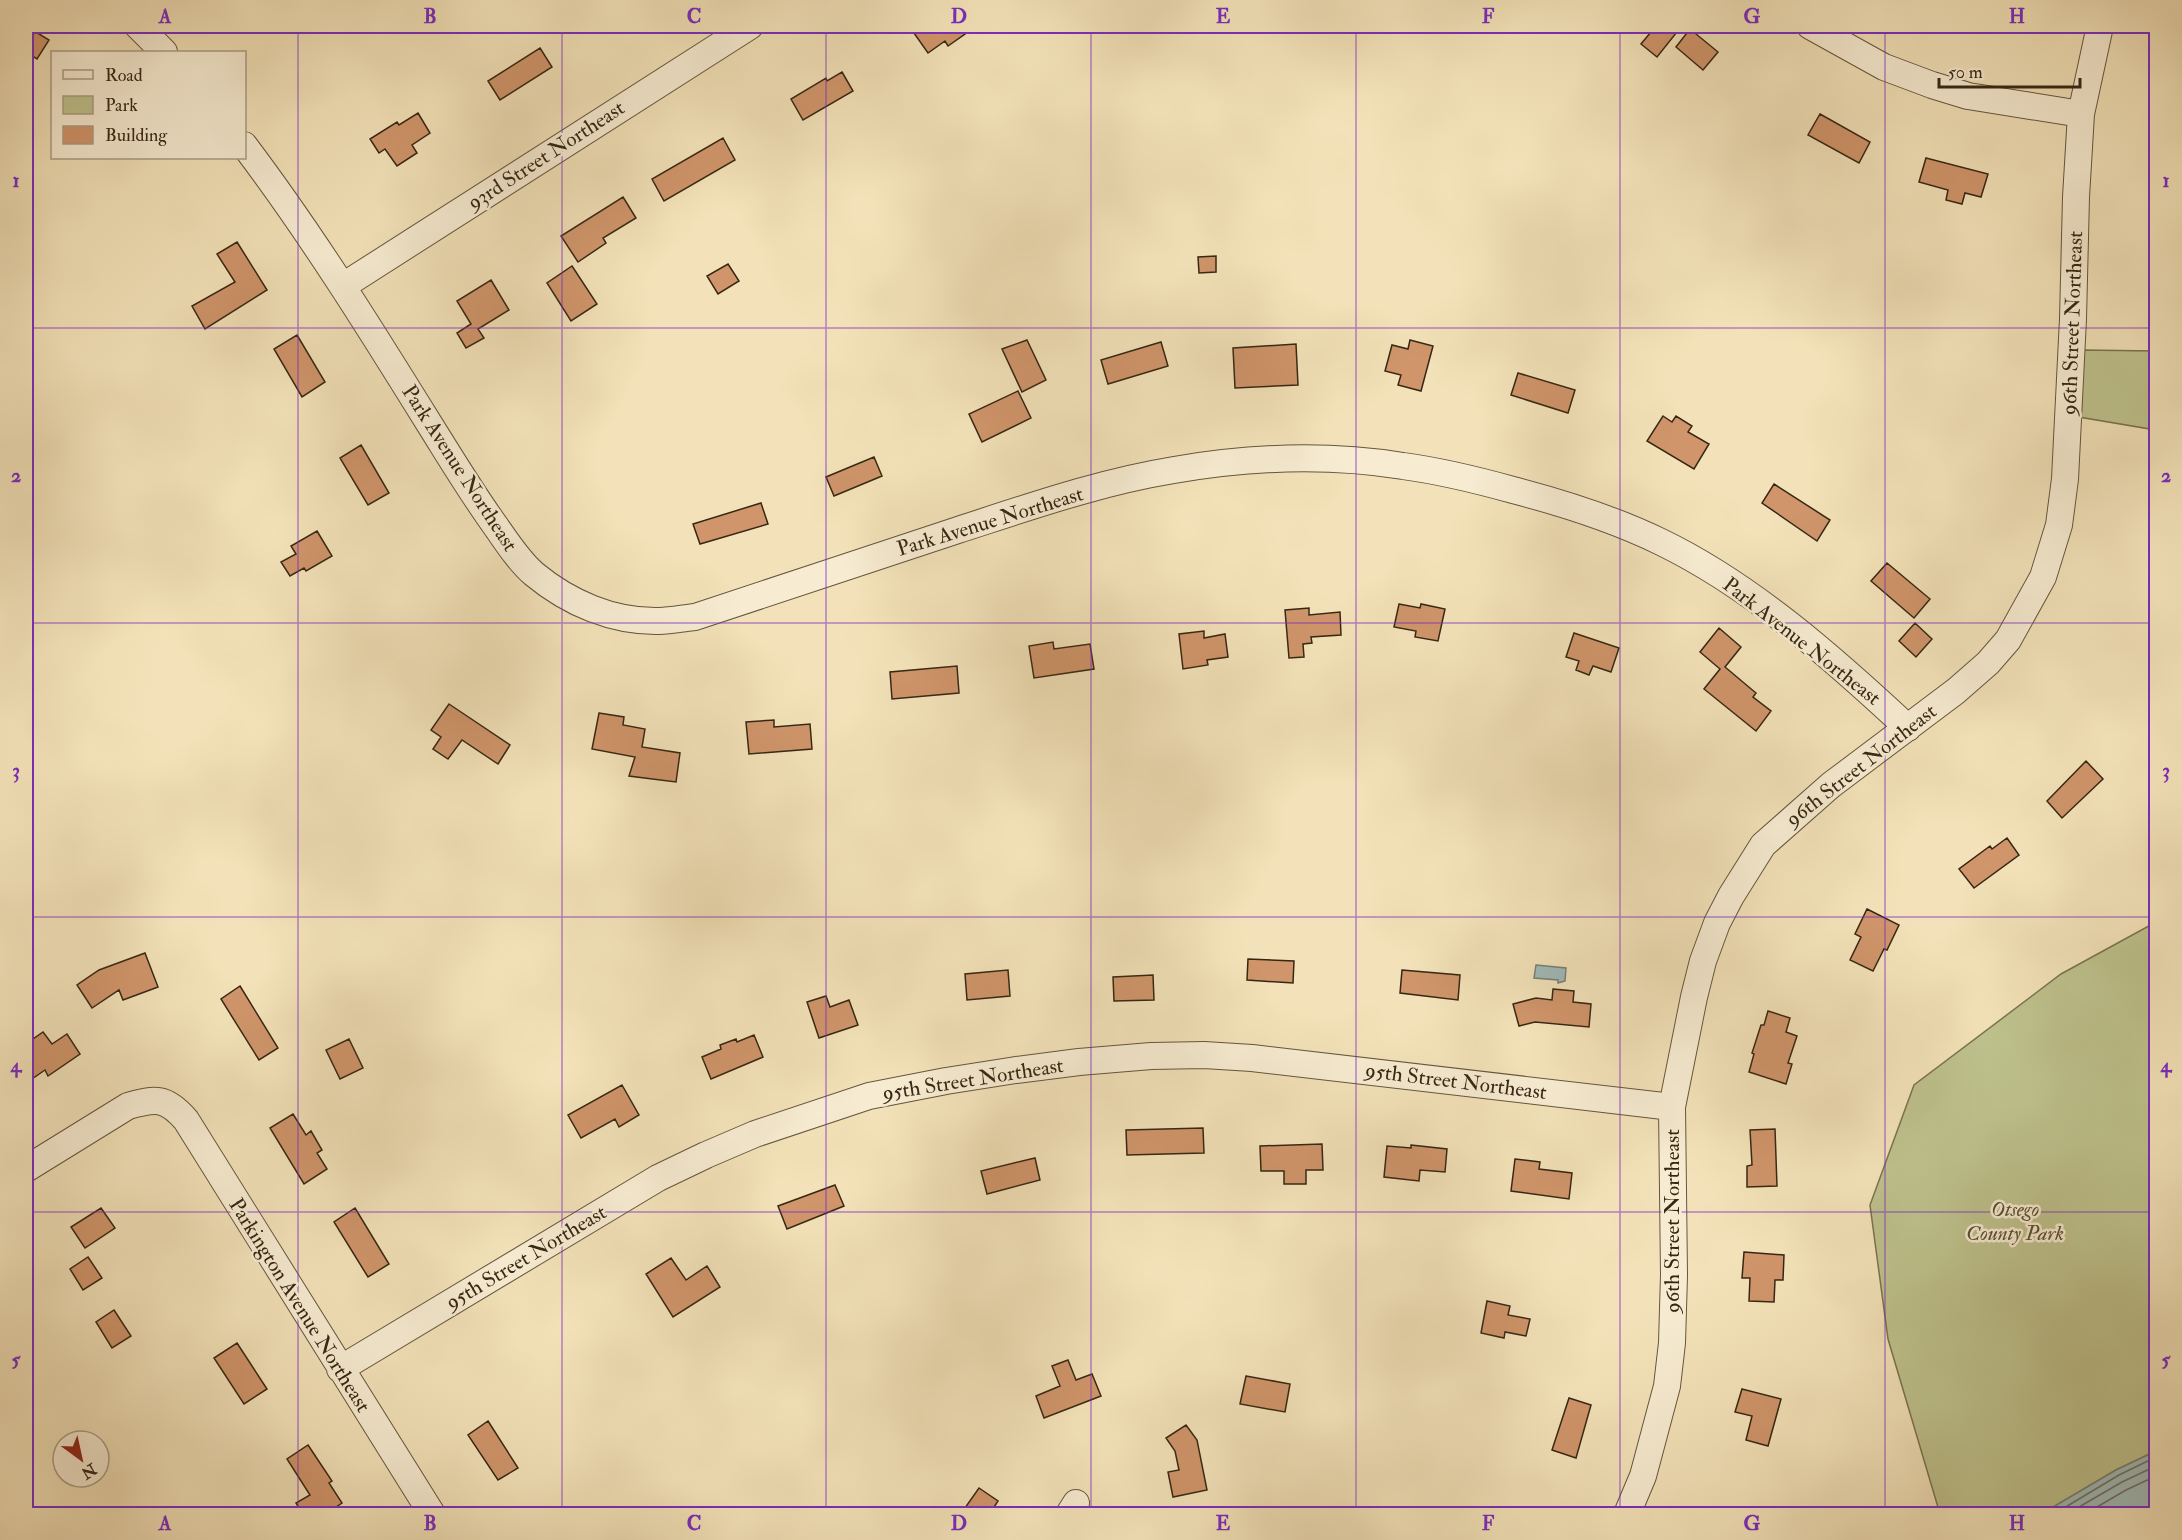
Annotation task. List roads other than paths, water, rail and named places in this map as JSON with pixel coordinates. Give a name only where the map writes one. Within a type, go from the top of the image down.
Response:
[{"type":"street","points":[[138,26],[163,51]]},
{"type":"street","name":"93rd Street Northeast","points":[[343,286],[750,26]]},
{"type":"street","points":[[1810,26],[1884,67],[1932,85],[1968,96],[2081,114]]},
{"type":"street","name":"96th Street Northeast","points":[[1627,1515],[1643,1476],[1667,1386],[1672,1343],[1674,1275],[1672,1107],[1703,961],[1718,923],[1731,896],[1763,845],[1784,824],[1831,785],[1908,728],[1980,670],[2008,640],[2043,577],[2059,525],[2065,479],[2081,114],[2100,26]]},
{"type":"street","name":"Park Avenue Northeast","points":[[246,148],[343,286],[482,508],[509,546],[533,573],[562,594],[594,610],[625,619],[660,621],[695,616],[1042,502],[1171,470],[1259,460],[1327,459],[1423,470],[1474,480],[1547,499],[1608,519],[1663,543],[1720,576],[1772,612],[1849,673],[1908,728]]},
{"type":"street","name":"95th Street Northeast","points":[[339,1369],[658,1178],[755,1134],[869,1096],[904,1089],[1079,1062],[1204,1054],[1672,1107]]},
{"type":"street","name":"Parkington Avenue Northeast","points":[[26,1169],[128,1106],[146,1101],[163,1101],[174,1107],[186,1120],[432,1515]]},
{"type":"water","points":[[1536,965],[1566,968],[1565,981],[1558,983],[1558,980],[1534,978]]},
{"type":"water","points":[[2156,1451],[2156,1514],[2046,1514],[2053,1507],[2116,1470]]},
{"type":"park label","name":"Otsego County Park","points":[[2015,1221]]}]
